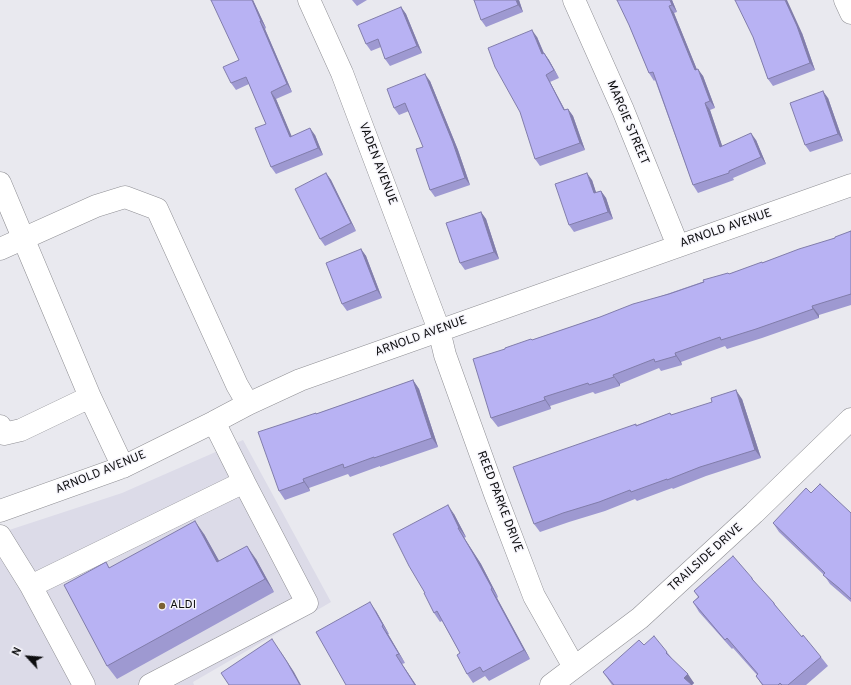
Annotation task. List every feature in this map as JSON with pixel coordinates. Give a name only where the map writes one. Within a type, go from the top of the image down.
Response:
[{"type":"street","name":"VADEN AVENUE","points":[[309,0],[342,73],[439,330]]},
{"type":"street","name":"MARGIE STREET","points":[[574,0],[623,110],[678,246]]},
{"type":"street","points":[[845,0],[851,13]]},
{"type":"street","points":[[0,182],[90,397],[123,467]]},
{"type":"street","name":"ARNOLD AVENUE","points":[[0,511],[123,467],[248,404],[300,380],[851,185]]},
{"type":"street","points":[[0,250],[96,206],[126,197],[157,210],[234,378],[248,404]]},
{"type":"street","name":"REED PARKE DRIVE","points":[[439,330],[447,362],[534,596],[574,667]]},
{"type":"street","points":[[0,426],[4,434],[21,430],[90,397]]},
{"type":"street","name":"TRAILSIDE DRIVE","points":[[550,685],[640,618],[754,513],[851,419]]},
{"type":"street","points":[[150,685],[307,603],[214,422]]},
{"type":"street","points":[[31,586],[244,482]]},
{"type":"street","points":[[0,536],[31,586],[84,685]]},
{"type":"shaded area","points":[[243,440],[331,602],[193,682],[194,685],[0,685],[0,533],[122,493]]},
{"type":"building","points":[[211,0],[252,0],[287,84],[271,92],[290,137],[310,128],[318,148],[271,167],[255,128],[266,124],[246,77],[231,83],[223,67],[239,60]]},
{"type":"building","points":[[474,0],[516,0],[518,5],[481,20]]},
{"type":"building","points":[[617,0],[670,0],[672,5],[669,6],[695,70],[698,69],[710,101],[705,103],[720,147],[751,133],[761,157],[729,171],[729,173],[693,185],[653,72],[649,73]]},
{"type":"building","points":[[735,0],[785,0],[797,26],[810,63],[768,79],[753,37]]},
{"type":"building","points":[[401,7],[417,46],[385,59],[378,39],[366,44],[358,25]]},
{"type":"building","points":[[532,30],[542,54],[544,53],[554,70],[546,75],[564,110],[568,109],[580,143],[535,159],[520,112],[495,67],[488,48]]},
{"type":"building","points":[[425,74],[453,143],[465,178],[430,190],[416,149],[423,147],[405,103],[394,108],[387,89]]},
{"type":"building","points":[[823,91],[838,134],[805,145],[790,103]]},
{"type":"building","points":[[326,173],[351,223],[320,239],[295,189]]},
{"type":"building","points":[[587,173],[594,193],[601,191],[608,212],[569,225],[555,184]]},
{"type":"building","points":[[481,212],[494,252],[460,263],[446,223]]},
{"type":"building","points":[[851,231],[851,294],[812,306],[813,309],[756,329],[721,340],[720,337],[675,353],[676,356],[655,362],[654,359],[613,375],[614,377],[589,385],[588,383],[544,397],[545,400],[491,418],[473,359],[600,317],[633,304],[704,282],[703,280],[729,274],[762,263]]},
{"type":"building","points":[[361,249],[377,290],[342,304],[326,263]]},
{"type":"building","points":[[413,380],[432,438],[344,468],[343,464],[303,479],[304,482],[279,491],[258,432],[316,414]]},
{"type":"building","points":[[736,390],[755,450],[700,467],[631,492],[630,490],[534,524],[513,467],[636,424],[636,426],[670,413],[671,415],[712,402],[711,398]]},
{"type":"building","points":[[820,484],[851,513],[851,599],[823,575],[825,573],[773,523],[806,488],[811,493]]},
{"type":"building","points":[[448,505],[458,528],[492,588],[491,589],[524,650],[483,672],[480,667],[467,674],[457,655],[460,653],[437,611],[434,613],[425,593],[393,534]]},
{"type":"building","points":[[195,521],[217,562],[247,546],[265,579],[107,666],[64,585],[106,562],[109,568]]},
{"type":"building","points":[[733,556],[821,657],[788,685],[782,685],[780,683],[778,685],[763,685],[756,676],[758,674],[727,638],[725,640],[693,602],[699,597],[694,591]]},
{"type":"building","points":[[370,602],[383,625],[382,626],[399,654],[396,655],[415,685],[346,685],[316,632]]},
{"type":"building","points":[[654,636],[667,652],[666,653],[688,674],[684,678],[692,685],[614,685],[603,672],[639,640],[644,645]]},
{"type":"building","points":[[272,639],[300,685],[229,685],[221,673]]},
{"type":"place","name":"ALDI","points":[[162,606]]}]
